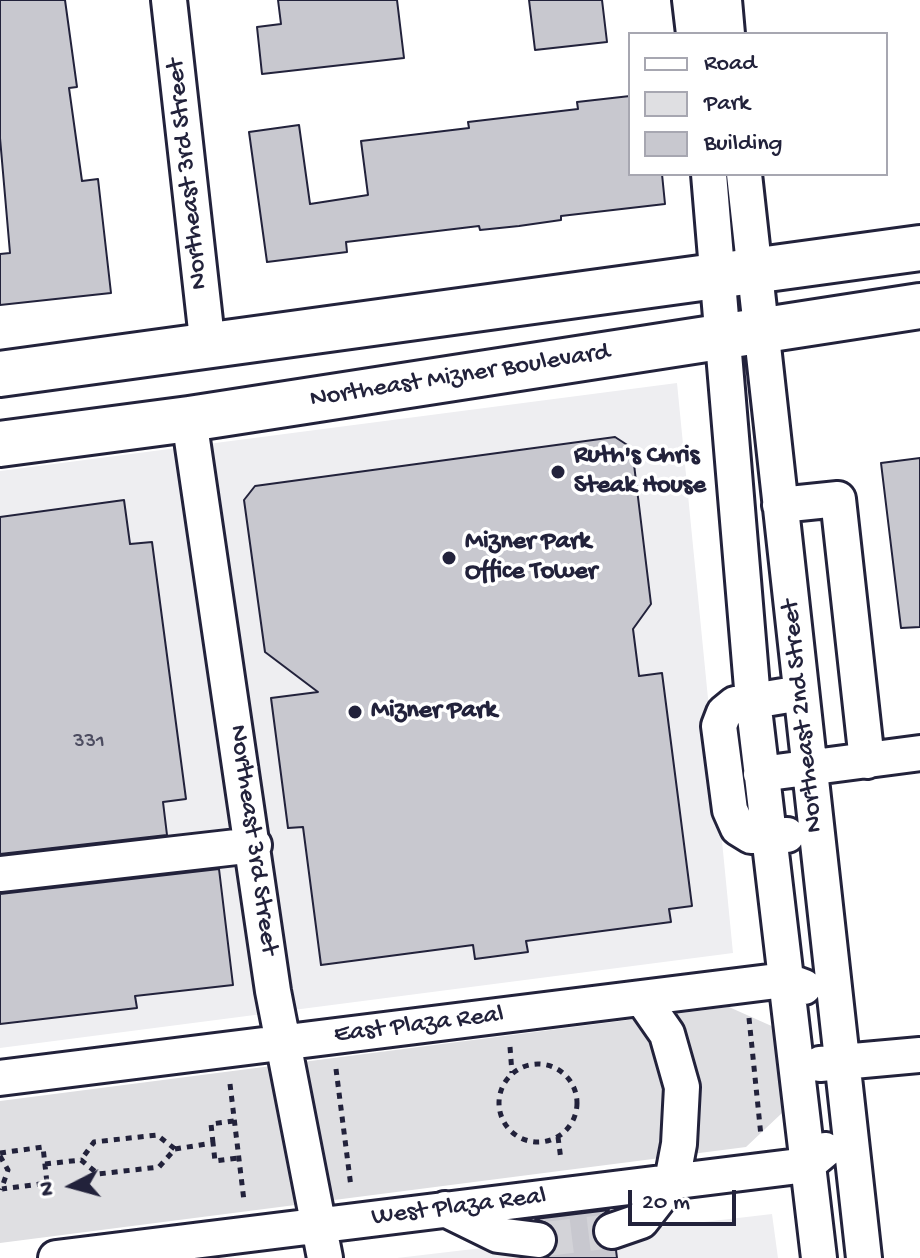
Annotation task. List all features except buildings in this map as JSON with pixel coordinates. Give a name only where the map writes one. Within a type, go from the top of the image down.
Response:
[{"type":"main road","points":[[0,374],[208,348],[920,248]]},
{"type":"main road","name":"Northeast Mizner Boulevard","points":[[0,444],[189,419],[920,306]]},
{"type":"street","name":"Northeast 3rd Street","points":[[169,0],[208,348]]},
{"type":"street","name":"Northeast 2nd Street","points":[[710,176],[736,275]]},
{"type":"street","name":"Northeast 2nd Street","points":[[744,176],[736,275],[741,334],[753,700],[819,1258]]},
{"type":"street","name":"Northeast 2nd Street","points":[[741,334],[780,505],[864,1258]]},
{"type":"street","name":"Northeast 3rd Street","points":[[189,419],[254,845],[273,991],[321,1224],[325,1258]]},
{"type":"street","points":[[780,505],[838,499],[867,761]]},
{"type":"street","points":[[801,693],[735,704],[724,713],[719,726],[724,776],[730,810],[738,828],[751,836],[817,833]]},
{"type":"street","points":[[761,774],[920,753]]},
{"type":"street","points":[[0,874],[254,845]]},
{"type":"street","name":"East Plaza Real","points":[[0,1078],[785,980],[835,1000]]},
{"type":"street","points":[[612,1231],[641,1221],[672,1181],[682,1087],[667,1034],[642,998]]},
{"type":"street","points":[[796,1066],[920,1055]]},
{"type":"street","points":[[807,1165],[849,1129]]},
{"type":"street","name":"West Plaza Real","points":[[56,1258],[807,1165]]},
{"type":"street","points":[[445,1209],[498,1235],[538,1240]]},
{"type":"path","points":[[748,1010],[761,1137]]},
{"type":"path","points":[[332,1037],[355,1220]]},
{"type":"path","points":[[226,1050],[248,1234]]},
{"type":"path","points":[[529,1064],[553,1067],[564,1074],[577,1098],[572,1124],[550,1141],[524,1140],[512,1133],[500,1112],[498,1100],[508,1077],[529,1064]]},
{"type":"path","points":[[234,1121],[211,1124],[213,1143],[215,1161],[238,1158]]},
{"type":"path","points":[[81,1160],[94,1142],[157,1135],[175,1149]]},
{"type":"path","points":[[45,1164],[81,1160],[98,1174],[129,1171],[159,1167],[175,1149],[213,1143]]},
{"type":"path","points":[[43,1147],[45,1164],[47,1183],[1,1190],[8,1170],[0,1154],[43,1147]]},
{"type":"shaded area","name":"Mizner Park","points":[[677,383],[733,953],[0,1048],[0,471]]},
{"type":"shaded area","points":[[772,1214],[778,1258],[397,1258]]},
{"type":"green space","points":[[729,1007],[776,1028],[782,1113],[746,1147],[0,1243],[0,1101]]},
{"type":"tunnel","points":[[538,1240],[612,1231]]},
{"type":"place","name":"Ruth's Chris Steak House","points":[[558,472]]},
{"type":"place","name":"Mizner Park Office Tower","points":[[449,558]]},
{"type":"place","name":"Mizner Park","points":[[355,712]]}]
